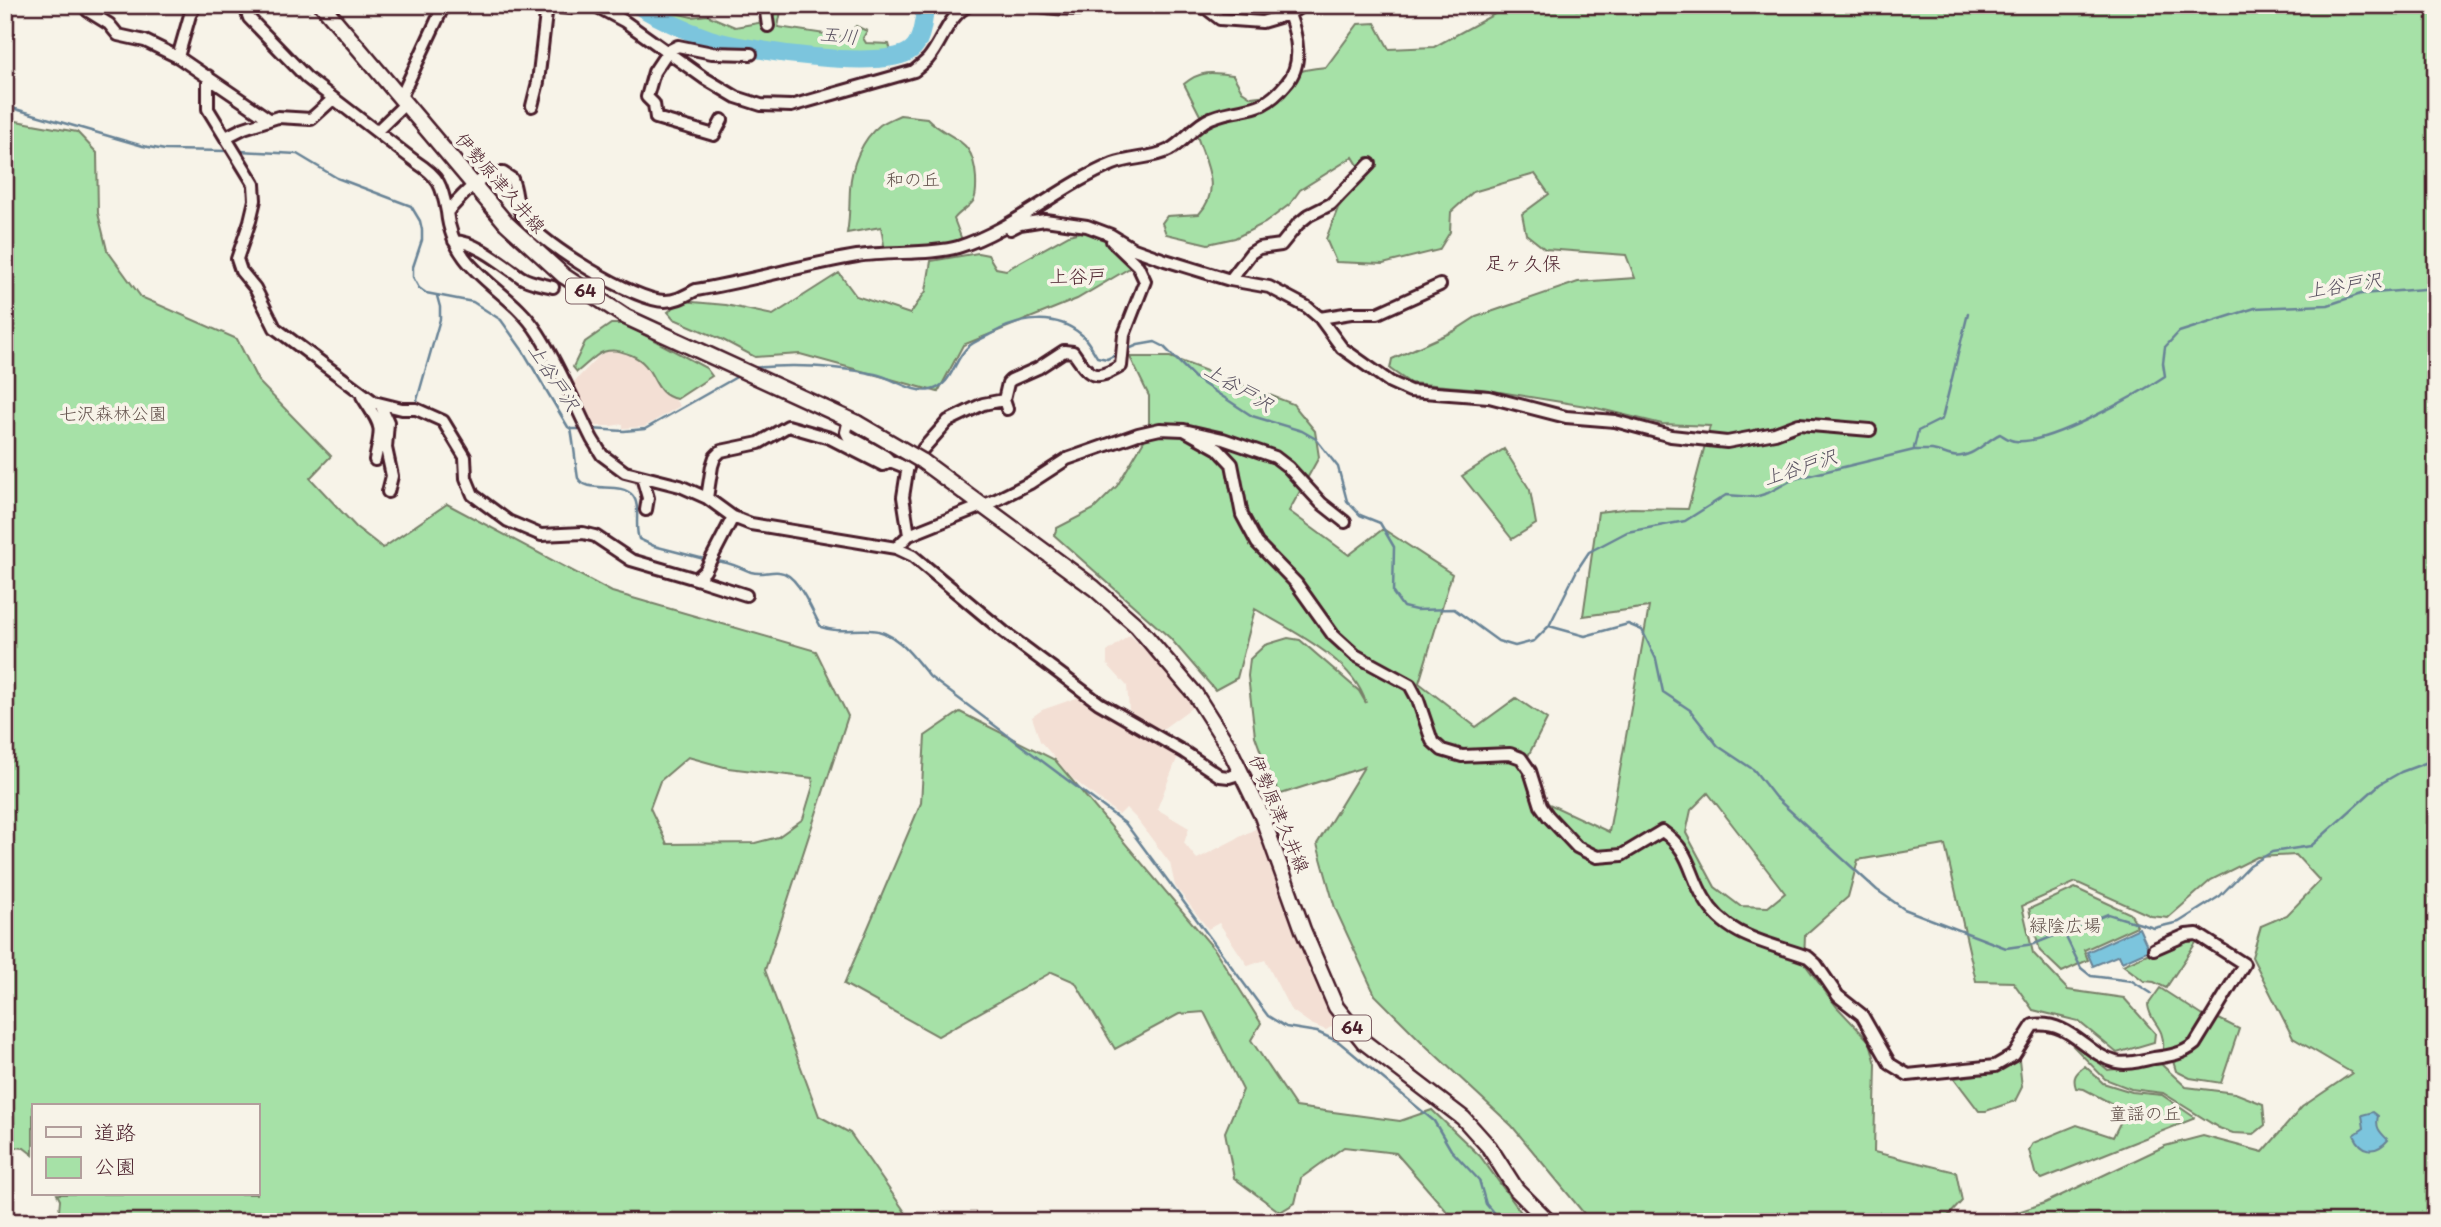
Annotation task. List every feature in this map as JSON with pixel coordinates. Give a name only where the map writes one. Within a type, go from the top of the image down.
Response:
[{"type":"main road","name":"伊勢原津久井線","points":[[322,5],[506,223],[536,253],[576,285],[626,317],[849,419]]},
{"type":"main road","name":"64","points":[[849,419],[915,461]]},
{"type":"main road","name":"伊勢原津久井線","points":[[915,461],[983,505],[1094,587],[1137,626],[1195,694],[1228,746],[1262,816],[1303,930],[1336,1007],[1364,1042],[1463,1118],[1489,1147],[1516,1189],[1549,1222]]},
{"type":"street","points":[[84,5],[109,24],[118,35],[145,41],[178,57],[269,119]]},
{"type":"street","points":[[178,57],[190,15],[196,5]]},
{"type":"street","points":[[244,5],[253,23],[299,71],[436,176],[444,198],[448,229],[460,254],[513,304],[540,335],[592,439],[614,467],[680,486],[707,498],[733,517],[751,524],[896,548],[913,556],[1004,632],[1098,703],[1184,752],[1220,776],[1242,774]]},
{"type":"street","points":[[377,131],[403,100],[444,5]]},
{"type":"street","points":[[532,106],[538,82],[545,6],[570,8],[580,5]]},
{"type":"street","points":[[594,5],[624,21],[704,78],[736,97],[761,105],[791,106],[914,71],[928,59],[950,22],[960,10],[969,5]]},
{"type":"street","points":[[765,5],[768,26]]},
{"type":"street","points":[[1035,5],[1052,9],[1083,9],[1116,5]]},
{"type":"street","points":[[1196,5],[1262,22],[1289,14],[1303,5]]},
{"type":"street","points":[[447,212],[492,173],[507,174],[514,184],[519,210],[535,231],[568,257],[604,278],[652,299],[664,301],[676,300],[696,290],[857,256],[944,250],[972,242],[1113,164],[1169,150],[1200,122],[1221,114],[1252,110],[1272,100],[1289,82],[1297,60],[1297,37],[1289,14]]},
{"type":"street","points":[[722,120],[714,135],[656,118],[654,104],[647,97],[654,72],[668,51],[678,46],[712,53],[751,54]]},
{"type":"street","points":[[208,76],[208,109],[254,184],[250,221],[237,259],[241,271],[255,288],[275,328],[360,394],[380,404],[416,409],[443,421],[465,457],[467,478],[473,495],[508,521],[541,534],[583,533],[595,536],[631,560],[747,595]]},
{"type":"street","points":[[228,141],[269,119],[311,119],[333,99]]},
{"type":"street","points":[[1230,280],[1251,253],[1259,248],[1281,245],[1298,224],[1331,204],[1370,164]]},
{"type":"street","points":[[972,242],[987,242],[1020,224],[1045,220],[1087,226],[1111,235],[1134,249],[1230,280],[1269,287],[1307,307],[1320,318],[1342,348],[1390,383],[1410,391],[1489,397],[1566,416],[1615,421],[1671,436],[1727,442],[1774,433],[1799,424],[1870,430]]},
{"type":"street","points":[[909,535],[903,497],[915,461],[948,421],[983,404],[1006,405],[1008,383],[1011,380],[1038,368],[1064,351],[1073,352],[1084,367],[1098,376],[1104,376],[1121,366],[1124,335],[1145,281],[1138,266],[1113,243],[1111,235]]},
{"type":"street","points":[[454,241],[463,241],[508,266],[523,279],[553,287]]},
{"type":"street","points":[[1320,318],[1351,313],[1378,313],[1440,285]]},
{"type":"street","points":[[360,394],[380,423],[375,460]]},
{"type":"street","points":[[380,404],[388,422],[386,448],[392,476],[388,492]]},
{"type":"street","points":[[849,419],[846,432],[848,436],[890,461]]},
{"type":"street","points":[[707,498],[712,466],[721,451],[759,443],[788,426],[830,438],[883,465],[890,461],[915,461]]},
{"type":"street","points":[[896,548],[909,535],[1030,483],[1078,454],[1138,433],[1160,429],[1184,430],[1223,439],[1275,457],[1288,467],[1321,503],[1345,522]]},
{"type":"street","points":[[1184,430],[1218,449],[1232,464],[1242,515],[1257,543],[1296,583],[1333,635],[1355,655],[1410,685],[1432,741],[1442,750],[1462,755],[1510,754],[1521,758],[1530,771],[1541,806],[1548,816],[1577,847],[1597,857],[1622,856],[1662,831],[1678,841],[1703,898],[1718,917],[1748,938],[1808,957],[1838,996],[1862,1015],[1890,1064],[1908,1076],[1995,1066],[2014,1055],[2033,1025],[2044,1024],[2069,1031],[2114,1062],[2163,1057],[2189,1049],[2195,1044],[2244,964],[2197,934],[2186,935],[2154,949]]},
{"type":"street","points":[[642,477],[648,498],[646,510]]},
{"type":"street","points":[[696,579],[709,564],[733,517]]},
{"type":"shaded area","points":[[609,349],[622,349],[632,353],[652,370],[680,406],[644,427],[623,428],[623,424],[595,426],[573,383]]},
{"type":"shaded area","points":[[1130,635],[1177,682],[1194,706],[1157,733],[1129,710],[1127,686],[1107,664],[1107,652]]},
{"type":"shaded area","points":[[1082,696],[1178,756],[1157,809],[1189,828],[1184,843],[1197,859],[1259,827],[1321,990],[1339,1022],[1326,1030],[1311,1024],[1290,1009],[1265,960],[1248,966],[1219,923],[1208,929],[1175,886],[1170,863],[1136,818],[1126,808],[1119,815],[1073,779],[1040,741],[1032,717],[1042,710]]},
{"type":"green space","points":[[643,5],[659,5],[671,12],[692,17],[707,15],[735,27],[773,17],[776,9],[772,5],[784,5],[778,27],[845,37],[856,26],[867,31],[863,38],[866,43],[889,44],[891,51],[859,56],[833,55],[768,45],[758,53],[741,51],[717,45],[704,30],[670,20]]},
{"type":"green space","points":[[1511,5],[1565,5],[1577,10],[1588,5],[2436,5],[2436,1222],[1987,1222],[2045,1203],[2165,1146],[2203,1136],[2263,1152],[2302,1107],[2352,1073],[2293,1038],[2252,957],[2261,926],[2287,915],[2320,881],[2296,855],[2257,857],[2211,880],[2168,918],[2151,916],[2076,882],[2022,906],[2033,953],[2068,990],[2124,998],[2155,1033],[2154,1042],[2117,1053],[2078,1021],[2033,1010],[2013,982],[1976,981],[1945,845],[1858,860],[1848,897],[1805,935],[1804,963],[1837,1007],[1870,1042],[1876,1064],[1874,1152],[1956,1172],[1962,1201],[1943,1222],[1591,1222],[1512,1126],[1375,995],[1335,908],[1317,844],[1364,767],[1281,794],[1270,777],[1255,736],[1248,676],[1250,659],[1265,645],[1288,638],[1300,640],[1359,691],[1366,703],[1359,687],[1335,660],[1320,648],[1255,609],[1237,678],[1215,690],[1170,638],[1054,535],[1057,528],[1094,509],[1117,486],[1149,432],[1149,396],[1130,357],[1170,357],[1293,404],[1315,431],[1319,457],[1289,511],[1349,555],[1383,529],[1452,574],[1419,683],[1476,727],[1516,698],[1547,719],[1528,756],[1527,774],[1549,804],[1609,832],[1649,607],[1583,616],[1598,512],[1631,508],[1688,509],[1710,426],[1662,424],[1592,407],[1481,389],[1410,383],[1390,369],[1392,359],[1454,331],[1476,317],[1578,282],[1635,278],[1626,255],[1545,249],[1526,234],[1522,214],[1549,194],[1535,174],[1473,192],[1451,212],[1450,232],[1439,250],[1383,264],[1336,262],[1326,239],[1338,208],[1364,175],[1353,157],[1300,190],[1290,204],[1265,223],[1235,238],[1208,244],[1166,234],[1162,223],[1167,216],[1199,214],[1210,195],[1208,166],[1197,136],[1205,125],[1184,84],[1190,79],[1207,73],[1233,75],[1242,91],[1251,97],[1268,95],[1293,74],[1326,67],[1358,24],[1375,23],[1389,49],[1434,47]],"holes":[[[1708,793],[1785,893],[1768,907],[1740,906],[1715,887],[1686,833],[1691,810]]]},
{"type":"green space","name":"和の丘","points":[[900,115],[927,118],[966,146],[970,154],[976,178],[975,197],[954,219],[962,240],[932,247],[885,251],[881,227],[847,233],[855,162],[874,131]]},
{"type":"green space","name":"七沢森林公園","points":[[5,119],[77,132],[97,153],[98,213],[107,250],[141,297],[237,339],[258,381],[331,456],[310,478],[356,527],[383,548],[447,504],[612,592],[816,651],[848,716],[765,970],[819,1116],[850,1133],[912,1222],[58,1222],[58,1196],[259,1196],[259,1104],[32,1104],[32,1154],[24,1148],[5,1146]],"holes":[[[688,757],[728,768],[812,778],[813,786],[803,819],[778,837],[755,843],[667,844],[650,808],[660,781]]]},
{"type":"green space","points":[[1102,226],[1133,244],[1133,266],[1077,299],[963,345],[938,392],[800,354],[755,357],[674,319],[668,312],[682,301],[726,305],[773,315],[839,273],[856,296],[910,314],[926,291],[931,261],[978,253],[988,255],[996,268],[1006,270],[1069,235]]},
{"type":"green space","points":[[611,324],[624,324],[706,368],[712,376],[677,399],[662,392],[640,360],[621,352],[600,353],[577,372],[573,367],[585,342]]},
{"type":"green space","points":[[1504,449],[1530,490],[1536,524],[1512,539],[1462,476]]},
{"type":"green space","points":[[960,712],[1055,760],[1215,950],[1261,1023],[1251,1040],[1296,1107],[1400,1121],[1432,1110],[1480,1156],[1528,1222],[1456,1222],[1396,1153],[1344,1147],[1301,1178],[1295,1203],[1280,1212],[1234,1178],[1225,1132],[1243,1090],[1204,1012],[1179,1014],[1115,1049],[1075,982],[1052,972],[938,1036],[844,984],[921,803],[925,736]]},
{"type":"green space","name":"緑陰広場","points":[[2075,888],[2131,914],[2137,926],[2084,950],[2088,960],[2062,972],[2040,951],[2029,909]]},
{"type":"green space","points":[[2182,938],[2199,938],[2166,988],[2144,981],[2123,965]]},
{"type":"green space","points":[[2160,988],[2208,1019],[2194,1042],[2168,1053],[2163,1049],[2162,1035],[2151,1017],[2148,1005]]},
{"type":"green space","points":[[2217,1018],[2239,1029],[2221,1083],[2190,1078],[2176,1071],[2173,1061],[2199,1044]]},
{"type":"green space","points":[[2076,1044],[2108,1070],[2161,1064],[2186,1087],[2235,1093],[2263,1104],[2265,1125],[2254,1134],[2233,1133],[2219,1128],[2163,1093],[2131,1089],[2105,1079],[2073,1046]]},
{"type":"green space","points":[[2019,1060],[2022,1087],[2015,1101],[1986,1111],[1979,1111],[1954,1078],[1993,1073]]},
{"type":"green space","name":"童謡の丘","points":[[2085,1066],[2103,1083],[2132,1092],[2162,1095],[2194,1117],[2042,1179],[2035,1173],[2029,1150],[2033,1143],[2077,1125],[2113,1137],[2124,1115],[2122,1109],[2084,1089],[2076,1088],[2076,1076]]},
{"type":"water","points":[[2139,928],[2149,950],[2122,962],[2119,955],[2093,966],[2087,952]]},
{"type":"water","points":[[2373,1112],[2378,1116],[2379,1130],[2388,1140],[2379,1148],[2370,1150],[2361,1145],[2354,1135],[2364,1128],[2362,1115]]},
{"type":"waterway","name":"玉川","points":[[637,5],[682,28],[727,44],[845,59],[897,56],[911,50],[918,41],[926,5]]},
{"type":"waterway","name":"玉川","points":[[1228,5],[1252,11],[1276,5]]},
{"type":"waterway","name":"上谷戸沢","points":[[5,26],[11,43],[5,56]]},
{"type":"waterway","name":"上谷戸沢","points":[[5,100],[12,108],[143,146],[165,150],[229,151]]},
{"type":"waterway","name":"上谷戸沢","points":[[239,151],[297,154],[337,178],[411,206],[422,230],[422,240],[413,267],[413,277],[419,288],[426,293],[473,302],[501,320],[523,351],[568,427],[583,429]]},
{"type":"waterway","name":"上谷戸沢","points":[[1126,350],[1155,342],[1163,346],[1196,379],[1252,416],[1302,431],[1316,439],[1338,467],[1347,501],[1360,515],[1380,523],[1394,547],[1393,593],[1403,607],[1416,610],[1454,609],[1498,641],[1515,646],[1534,641],[1549,626],[1589,552],[1627,532],[1685,521],[1726,495],[1755,497],[1794,479],[1914,450],[1932,450],[1960,456],[1975,451],[2000,434],[2015,441],[2048,436],[2092,418],[2165,376],[2165,347],[2179,332],[2255,308],[2328,305],[2361,294],[2436,288]]},
{"type":"waterway","points":[[417,400],[440,319],[437,296]]},
{"type":"waterway","points":[[1914,448],[1918,431],[1942,419],[1968,313]]},
{"type":"waterway","name":"上谷戸沢","points":[[752,368],[798,366],[844,369],[882,376],[917,390],[931,390],[944,383],[963,352],[973,343],[1014,324],[1037,320],[1049,320],[1072,328],[1084,337],[1097,357],[1107,359],[1120,353]]},
{"type":"waterway","name":"上谷戸沢","points":[[590,429],[645,429],[740,375]]},
{"type":"waterway","points":[[571,429],[578,478],[589,486],[628,491],[637,505],[639,539],[654,546],[708,560]]},
{"type":"waterway","points":[[715,561],[755,573],[786,574],[798,586],[821,627],[879,631],[896,640],[930,677],[1126,824],[1268,1016],[1286,1027],[1317,1032],[1339,1042],[1434,1121],[1451,1150],[1479,1180],[1486,1204],[1497,1217],[1528,1214],[1534,1222]]},
{"type":"waterway","points":[[1549,626],[1585,636],[1628,624],[1642,630],[1656,659],[1663,692],[1690,710],[1718,746],[1754,770],[1775,797],[1877,890],[1904,909],[2006,948],[2034,944],[2108,914],[2154,928],[2179,922],[2220,896],[2250,865],[2272,852],[2311,846],[2380,784],[2401,772],[2436,759]]},
{"type":"waterway","points":[[2064,933],[2081,968],[2091,976],[2132,981],[2151,993]]},
{"type":"district","name":"足ヶ久保","points":[[1523,263]]},
{"type":"district","name":"上谷戸","points":[[1078,276]]}]
